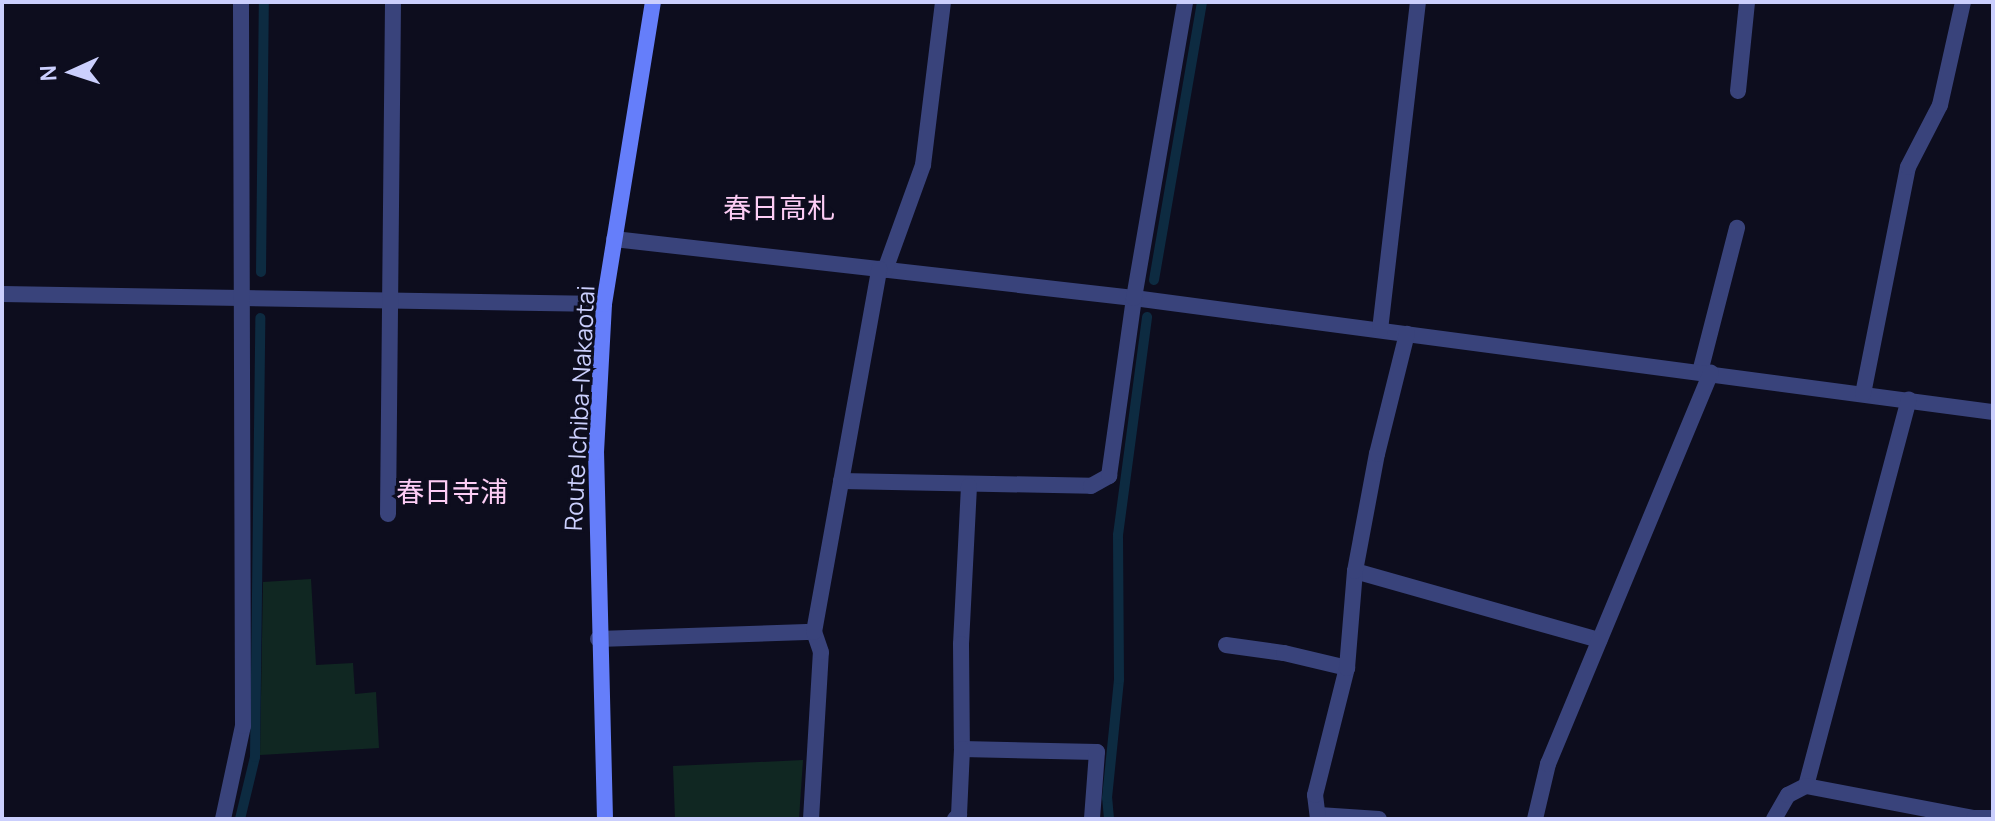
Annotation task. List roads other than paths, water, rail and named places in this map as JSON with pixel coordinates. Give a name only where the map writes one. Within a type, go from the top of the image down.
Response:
[{"type":"main road","name":"Route Ichiba-Nakaotai","points":[[605,819],[598,639],[596,452],[604,304],[653,2]]},
{"type":"street","points":[[223,819],[243,726],[241,2]]},
{"type":"street","points":[[388,514],[393,2]]},
{"type":"street","points":[[811,819],[821,652],[814,632],[882,269],[923,165],[943,2]]},
{"type":"street","points":[[841,481],[969,486],[1091,486],[1109,476],[1134,298],[1185,2]]},
{"type":"street","points":[[1380,330],[1418,2]]},
{"type":"street","points":[[1738,91],[1747,2]]},
{"type":"street","points":[[1863,394],[1908,167],[1940,105],[1963,2]]},
{"type":"street","points":[[1535,819],[1548,764],[1706,373],[1737,228]]},
{"type":"street","points":[[614,239],[1134,298],[1993,412]]},
{"type":"street","points":[[2,294],[604,304]]},
{"type":"street","points":[[1379,819],[1319,817],[1315,795],[1347,668],[1355,571],[1377,454],[1407,334]]},
{"type":"street","points":[[1806,786],[1909,400]]},
{"type":"street","points":[[955,819],[959,815],[962,749],[961,644],[969,486]]},
{"type":"street","points":[[1355,571],[1599,640]]},
{"type":"street","points":[[598,639],[814,632]]},
{"type":"street","points":[[1226,645],[1284,653],[1347,668]]},
{"type":"street","points":[[962,749],[1097,752],[1092,819]]},
{"type":"street","points":[[1774,819],[1788,795],[1806,786],[1974,818],[1993,816]]},
{"type":"waterway","points":[[261,272],[264,2]]},
{"type":"waterway","points":[[1154,280],[1202,2]]},
{"type":"waterway","points":[[1109,819],[1107,798],[1119,679],[1118,535],[1147,317]]},
{"type":"waterway","points":[[240,819],[255,757],[260,318]]},
{"type":"district","name":"春日高札","points":[[779,207]]},
{"type":"district","name":"春日寺浦","points":[[452,491]]}]
